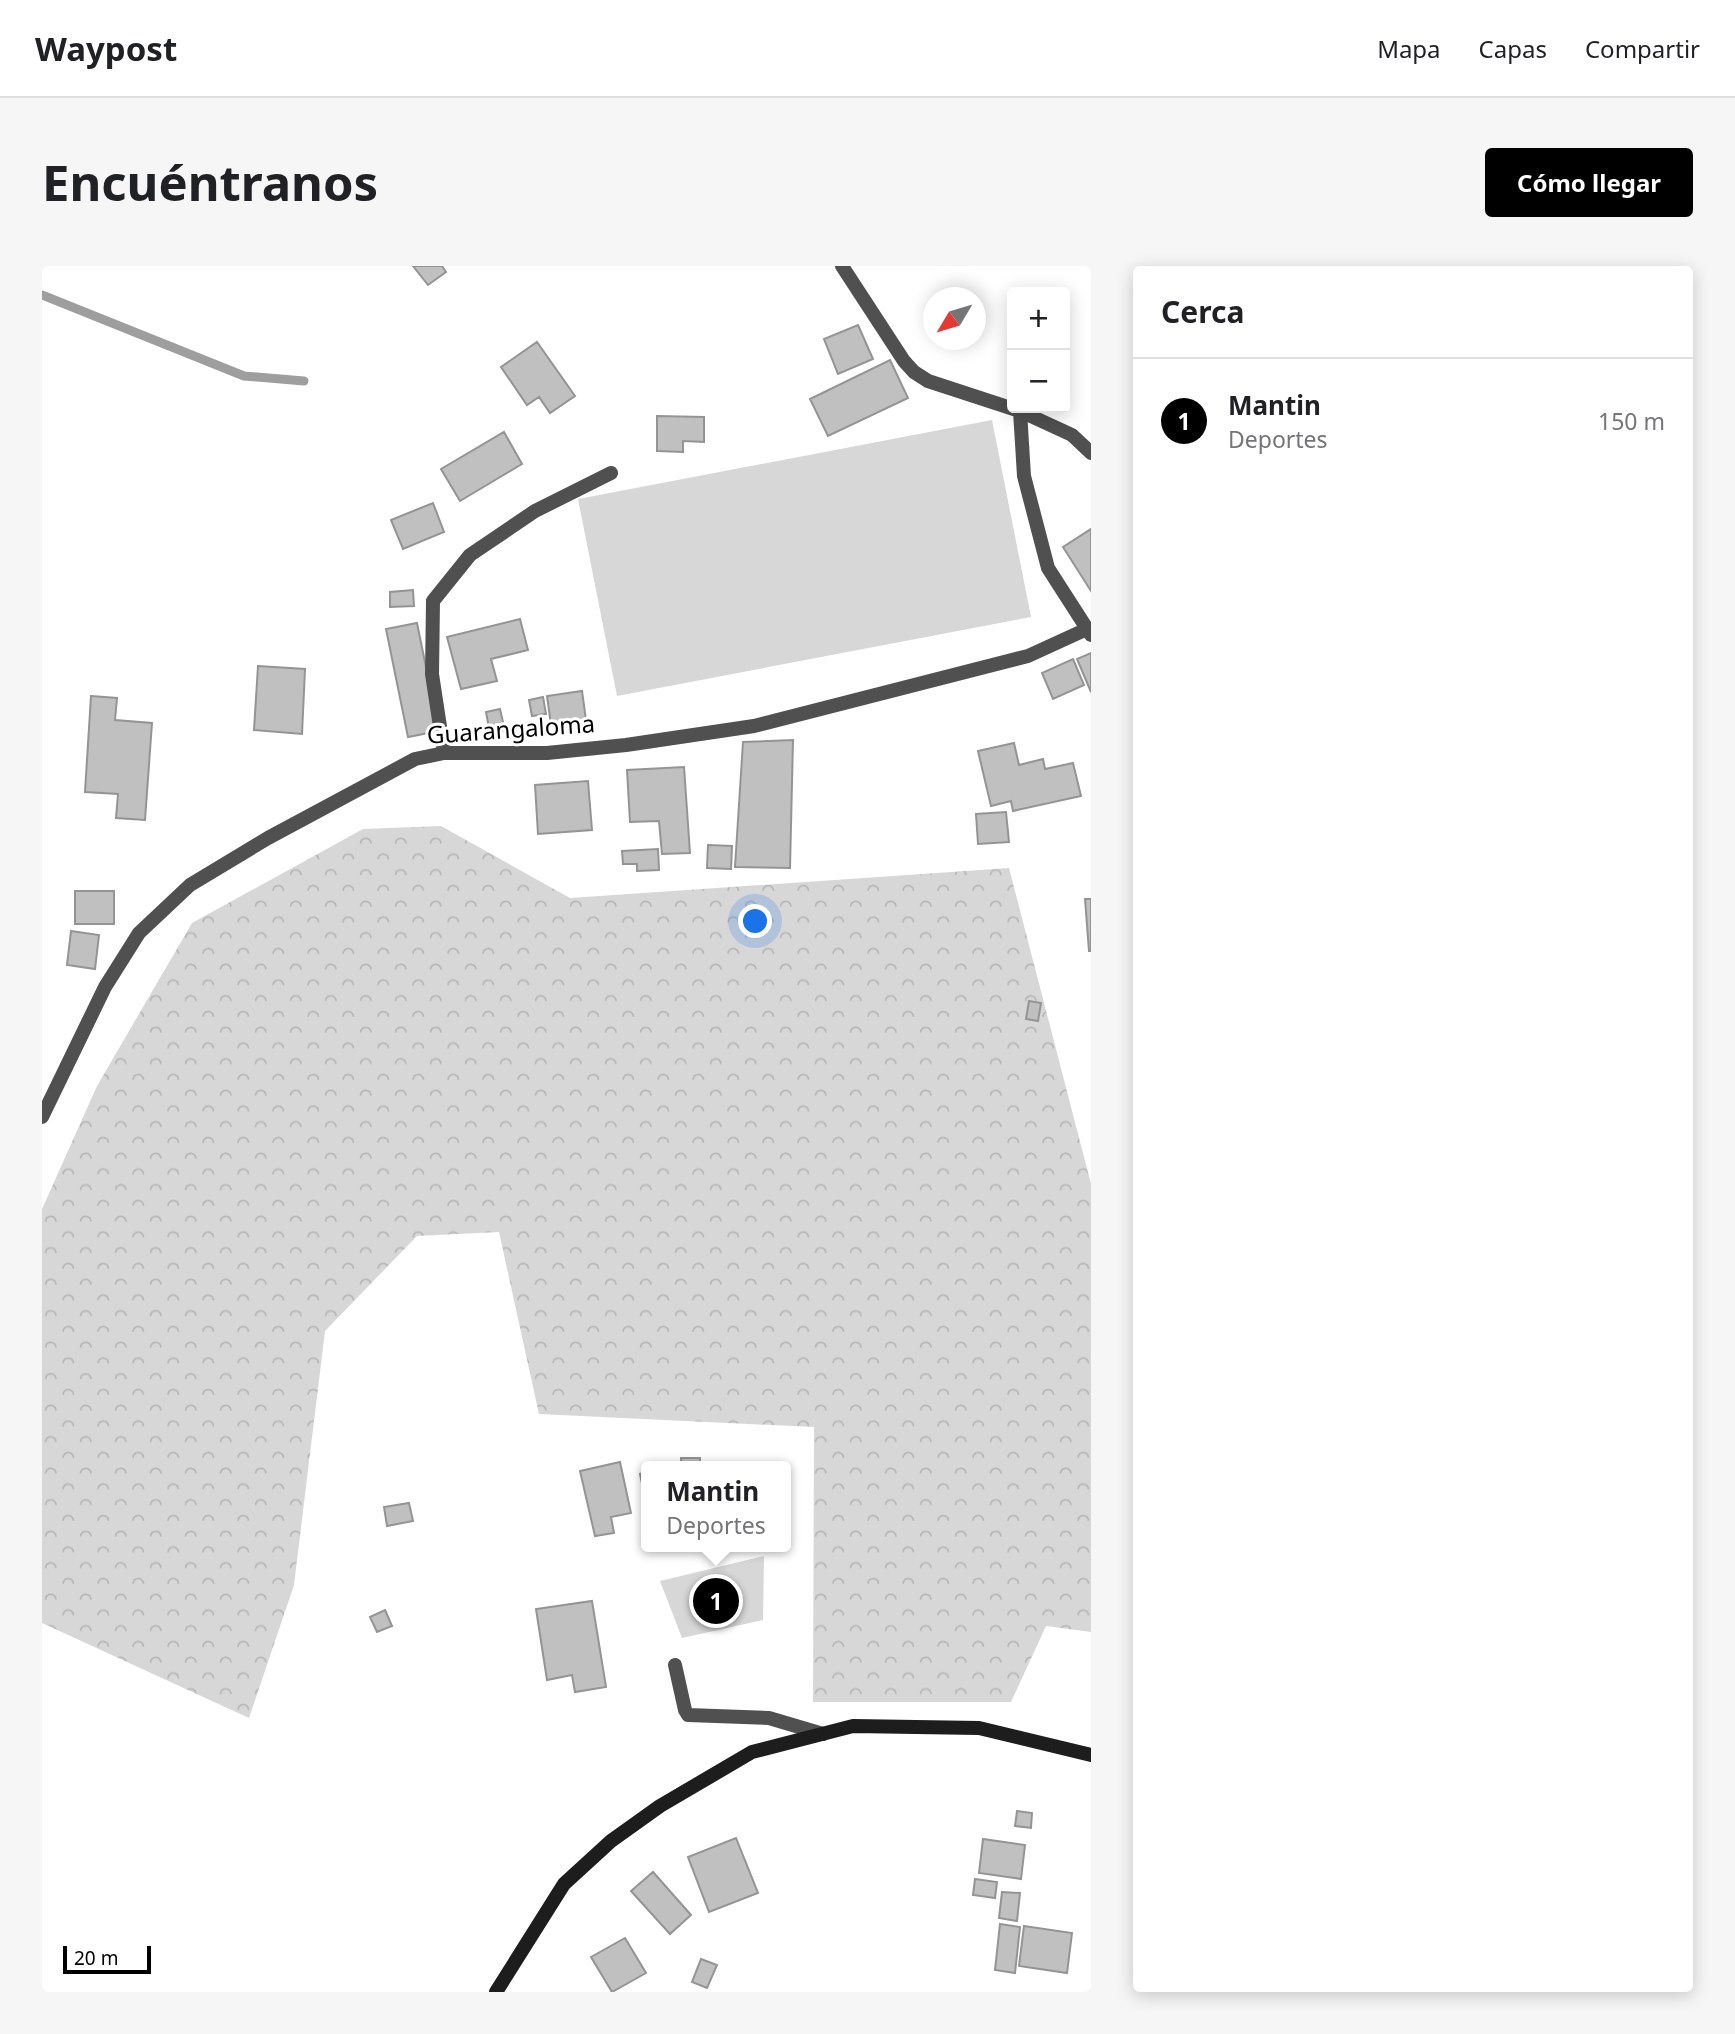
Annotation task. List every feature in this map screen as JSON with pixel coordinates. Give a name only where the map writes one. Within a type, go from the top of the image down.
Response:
[{"type":"main road","points":[[496,1992],[565,1884],[611,1842],[660,1806],[752,1752],[853,1726],[979,1728],[1091,1755]]},
{"type":"street","points":[[842,266],[914,372],[928,381],[1007,407]]},
{"type":"street","points":[[1020,413],[1024,476],[1048,568],[1089,632]]},
{"type":"street","points":[[1024,413],[1072,435],[1091,453]]},
{"type":"street","points":[[444,753],[432,674],[433,601],[470,555],[535,511],[611,473]]},
{"type":"street","name":"Guarangaloma","points":[[42,1116],[105,987],[139,933],[190,885],[268,838],[415,760],[444,753],[547,753],[626,745],[754,726],[1028,656],[1089,632]]},
{"type":"street","points":[[675,1665],[688,1715],[769,1718],[823,1734]]},
{"type":"green space","points":[[992,420],[1031,617],[617,696],[578,499]]},
{"type":"green space","points":[[441,826],[570,898],[1009,868],[1091,1184],[1091,1632],[1046,1626],[1011,1702],[813,1702],[814,1427],[539,1414],[499,1232],[417,1236],[325,1331],[294,1585],[249,1718],[42,1623],[42,1209],[97,1086],[192,923],[363,829]]},
{"type":"green space","points":[[764,1556],[763,1620],[682,1638],[660,1581]]},
{"type":"building","points":[[413,266],[442,266],[446,272],[428,285]]},
{"type":"building","points":[[858,325],[873,359],[838,374],[824,339]]},
{"type":"building","points":[[537,342],[575,396],[550,413],[539,397],[527,405],[501,367]]},
{"type":"building","points":[[890,360],[908,398],[828,436],[810,399]]},
{"type":"building","points":[[657,416],[704,417],[704,442],[683,441],[683,452],[657,451]]},
{"type":"building","points":[[504,432],[522,464],[460,501],[441,469]]},
{"type":"building","points":[[433,503],[444,532],[403,549],[391,520]]},
{"type":"building","points":[[1091,529],[1091,591],[1063,547]]},
{"type":"building","points":[[413,590],[414,606],[390,607],[390,592]]},
{"type":"building","points":[[520,619],[528,650],[491,659],[497,681],[461,689],[447,637]]},
{"type":"building","points":[[417,623],[439,731],[408,737],[386,629]]},
{"type":"building","points":[[1091,653],[1091,692],[1077,659]]},
{"type":"building","points":[[1073,659],[1084,685],[1053,699],[1042,673]]},
{"type":"building","points":[[258,666],[305,669],[302,734],[254,730]]},
{"type":"building","points":[[582,691],[586,720],[551,725],[547,696]]},
{"type":"building","points":[[91,696],[117,698],[115,720],[152,723],[145,820],[116,818],[118,794],[85,792]]},
{"type":"building","points":[[543,697],[546,714],[532,716],[529,700]]},
{"type":"building","points":[[500,709],[505,731],[490,734],[486,712]]},
{"type":"building","points":[[793,740],[790,868],[735,867],[743,742]]},
{"type":"building","points":[[1014,743],[1019,765],[1043,759],[1045,769],[1073,763],[1081,796],[1013,811],[1011,801],[991,806],[978,751]]},
{"type":"building","points":[[684,767],[690,853],[662,854],[659,821],[630,822],[627,770]]},
{"type":"building","points":[[588,781],[592,830],[538,834],[535,785]]},
{"type":"building","points":[[1006,812],[1009,842],[978,844],[976,814]]},
{"type":"building","points":[[708,845],[732,846],[731,869],[707,868]]},
{"type":"building","points":[[658,849],[659,870],[637,871],[637,864],[623,864],[622,851]]},
{"type":"building","points":[[75,891],[114,891],[114,924],[75,924]]},
{"type":"building","points":[[1085,899],[1091,899],[1091,951],[1089,951]]},
{"type":"building","points":[[71,931],[99,935],[95,969],[67,965]]},
{"type":"building","points":[[1029,1001],[1041,1003],[1038,1021],[1026,1019]]},
{"type":"building","points":[[681,1458],[700,1458],[700,1461],[681,1461]]},
{"type":"building","points":[[620,1462],[631,1513],[611,1517],[614,1533],[595,1536],[580,1471]]},
{"type":"building","points":[[409,1503],[413,1521],[387,1526],[384,1507]]},
{"type":"building","points":[[592,1601],[606,1687],[575,1692],[572,1675],[547,1680],[536,1609]]},
{"type":"building","points":[[385,1610],[392,1626],[377,1632],[370,1617]]},
{"type":"building","points":[[1017,1811],[1032,1813],[1031,1828],[1015,1826]]},
{"type":"building","points":[[736,1838],[758,1893],[709,1912],[688,1857]]},
{"type":"building","points":[[983,1839],[1025,1845],[1021,1879],[979,1873]]},
{"type":"building","points":[[653,1872],[691,1915],[670,1934],[631,1891]]},
{"type":"building","points":[[975,1879],[997,1882],[995,1898],[973,1895]]},
{"type":"building","points":[[1002,1892],[1020,1893],[1017,1921],[999,1918]]},
{"type":"building","points":[[1000,1924],[1020,1927],[1015,1973],[995,1970]]},
{"type":"building","points":[[1024,1926],[1072,1933],[1067,1973],[1019,1966]]},
{"type":"building","points":[[625,1938],[646,1973],[612,1992],[591,1957]]},
{"type":"building","points":[[701,1959],[717,1965],[707,1988],[692,1982]]},
{"type":"waterway","points":[[42,295],[244,376],[304,381]]},
{"type":"place","name":"Mantin","points":[[716,1601]]}]
